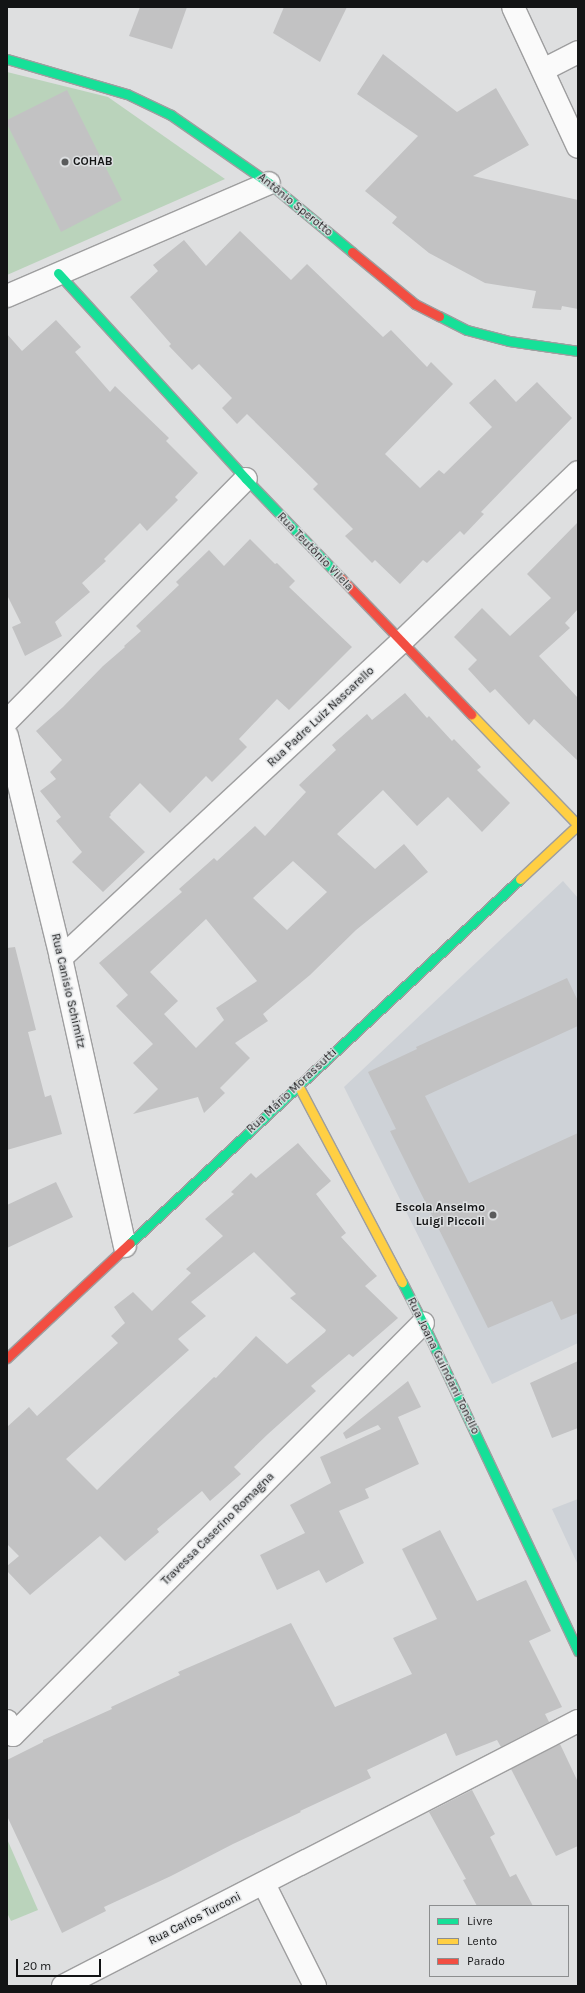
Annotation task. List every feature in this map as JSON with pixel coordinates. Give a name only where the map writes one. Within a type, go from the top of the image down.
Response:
[{"type":"street","points":[[513,7],[578,147]]},
{"type":"street","points":[[543,70],[578,52]]},
{"type":"street","name":"Antônio Sperotto","points":[[7,59],[127,94],[171,115],[269,183],[415,304],[468,330],[509,341],[578,351]]},
{"type":"street","points":[[7,296],[269,183]]},
{"type":"street","name":"Rua Teutônio Vilela","points":[[58,273],[246,479],[578,825]]},
{"type":"street","name":"Rua Padre Luiz Nascarello","points":[[62,958],[401,642],[578,472]]},
{"type":"street","points":[[7,721],[246,479]]},
{"type":"street","name":"Rua Canisio Schimitz","points":[[7,736],[62,958],[124,1246]]},
{"type":"street","name":"Rua Mário Morassutti","points":[[7,1358],[124,1246],[578,825]]},
{"type":"street","name":"Rua Joana Guindani Tonello","points":[[298,1085],[423,1323],[578,1651]]},
{"type":"street","name":"Travessa Caserino Romagna","points":[[10,1728],[423,1323]]},
{"type":"street","name":"Rua Carlos Turconi","points":[[62,1986],[264,1884],[578,1721]]},
{"type":"street","points":[[264,1884],[315,1986]]},
{"type":"shaded area","name":"Escola Anselmo Luigi Piccoli","points":[[563,881],[578,898],[578,1343],[492,1384],[344,1087]]},
{"type":"shaded area","points":[[578,1499],[578,1565],[552,1509]]},
{"type":"green space","points":[[7,72],[108,97],[225,179],[7,275]]},
{"type":"green space","points":[[7,1839],[38,1910],[11,1921],[7,1913]]},
{"type":"building","points":[[140,7],[187,7],[172,49],[129,36]]},
{"type":"building","points":[[284,7],[347,7],[320,62],[273,33]]},
{"type":"building","points":[[383,54],[457,112],[496,88],[529,145],[473,176],[578,200],[578,309],[562,306],[561,310],[532,308],[536,291],[485,283],[429,253],[392,223],[397,217],[365,191],[418,136],[357,94]]},
{"type":"building","name":"COHAB","points":[[67,90],[122,200],[61,232],[7,124],[7,120]]},
{"type":"building","points":[[240,231],[291,280],[307,264],[383,337],[391,330],[427,367],[431,362],[453,384],[385,454],[420,488],[439,470],[444,474],[492,427],[469,403],[495,379],[516,402],[537,382],[572,418],[481,512],[484,514],[464,535],[460,531],[427,563],[423,560],[400,584],[375,560],[372,563],[345,536],[353,529],[313,489],[318,484],[247,414],[237,424],[222,408],[232,398],[199,364],[192,370],[169,346],[171,344],[130,297],[158,271],[153,265],[184,240],[206,266]]},
{"type":"building","points":[[56,320],[81,347],[75,352],[110,392],[115,386],[169,438],[166,441],[198,473],[175,497],[178,500],[147,531],[140,523],[104,559],[106,561],[82,583],[90,592],[55,622],[62,636],[25,656],[12,627],[21,623],[7,595],[7,334],[22,351]]},
{"type":"building","points":[[578,522],[578,609],[565,623],[570,628],[539,656],[578,698],[578,761],[534,719],[529,725],[495,689],[490,693],[468,669],[477,660],[454,637],[482,608],[510,636],[551,598],[527,574]]},
{"type":"building","points":[[250,539],[275,564],[277,563],[295,581],[289,587],[352,647],[289,710],[277,699],[239,739],[247,747],[212,782],[206,776],[170,813],[140,783],[110,814],[111,815],[109,817],[145,852],[103,892],[72,862],[82,852],[56,821],[61,817],[40,791],[56,779],[50,772],[62,760],[36,731],[63,707],[103,666],[141,631],[136,626],[179,585],[176,582],[209,550],[224,566]]},
{"type":"building","points":[[405,693],[427,718],[429,716],[452,741],[454,739],[481,767],[477,770],[510,803],[482,832],[448,797],[417,826],[383,790],[337,834],[375,869],[404,844],[428,872],[356,930],[310,975],[263,1014],[268,1021],[235,1043],[250,1058],[220,1088],[225,1093],[204,1113],[198,1097],[133,1114],[158,1089],[133,1063],[153,1044],[116,1006],[128,995],[99,963],[182,892],[179,889],[214,858],[217,861],[255,826],[265,836],[306,792],[299,785],[336,750],[332,745],[367,714],[372,720]],"holes":[[[293,861],[327,892],[287,930],[253,898]],[[206,919],[257,981],[216,1008],[224,1020],[196,1048],[164,1014],[178,1001],[150,972]]]},
{"type":"building","points":[[15,947],[36,1030],[28,1032],[45,1097],[51,1095],[62,1134],[7,1150],[7,948]]},
{"type":"building","points":[[567,978],[578,1001],[578,1026],[425,1096],[469,1183],[578,1133],[578,1313],[561,1320],[552,1301],[488,1328],[390,1131],[396,1129],[368,1072],[417,1049],[416,1047]]},
{"type":"building","points":[[298,1143],[331,1181],[316,1194],[346,1233],[341,1237],[377,1276],[365,1286],[398,1318],[353,1357],[349,1354],[311,1386],[316,1391],[234,1467],[241,1474],[210,1501],[202,1491],[157,1529],[159,1532],[125,1561],[100,1536],[30,1595],[7,1571],[7,1566],[19,1556],[7,1544],[7,1427],[29,1407],[37,1416],[118,1343],[111,1336],[125,1323],[114,1307],[133,1292],[152,1311],[191,1273],[186,1269],[223,1236],[205,1219],[234,1194],[231,1192],[251,1173],[256,1178]],"holes":[[[254,1252],[296,1294],[290,1298],[326,1330],[287,1364],[256,1336],[216,1378],[214,1377],[97,1490],[66,1459],[189,1350],[178,1339],[206,1316],[191,1302]]]},
{"type":"building","points":[[56,1182],[73,1217],[7,1248],[7,1205]]},
{"type":"building","points":[[578,1361],[578,1428],[552,1438],[530,1383]]},
{"type":"building","points":[[408,1381],[421,1407],[398,1417],[419,1464],[365,1489],[369,1498],[339,1511],[364,1563],[326,1583],[319,1570],[277,1590],[260,1555],[305,1533],[290,1505],[331,1483],[320,1457],[381,1429],[378,1425],[346,1439],[343,1433]]},
{"type":"building","points":[[440,1530],[477,1601],[526,1580],[551,1631],[529,1641],[562,1707],[545,1714],[549,1722],[501,1747],[497,1740],[456,1756],[446,1733],[367,1770],[371,1778],[300,1811],[301,1812],[233,1844],[171,1876],[104,1907],[106,1911],[62,1933],[7,1816],[7,1760],[43,1742],[43,1740],[112,1709],[111,1707],[180,1675],[178,1672],[291,1623],[335,1707],[412,1674],[393,1638],[437,1619],[402,1549]]},
{"type":"building","points":[[560,1744],[578,1782],[578,1846],[556,1856],[511,1769]]},
{"type":"building","points":[[472,1790],[495,1834],[490,1837],[510,1877],[516,1874],[532,1905],[476,1905],[463,1880],[466,1879],[429,1812]]},
{"type":"traffic: fast","points":[[7,59],[127,94],[171,115],[269,183],[352,252]]},
{"type":"traffic: fast","points":[[58,273],[246,479],[340,577]]},
{"type":"traffic: fast","points":[[439,316],[467,330],[509,341],[578,351]]},
{"type":"traffic: fast","points":[[130,1243],[520,879]]},
{"type":"traffic: fast","points":[[402,1282],[423,1323],[578,1651]]},
{"type":"traffic: slow","points":[[471,714],[578,825]]},
{"type":"traffic: slow","points":[[520,879],[578,825]]},
{"type":"traffic: slow","points":[[298,1085],[402,1282]]},
{"type":"traffic: jam","points":[[352,252],[415,304],[439,316]]},
{"type":"traffic: jam","points":[[340,577],[471,714]]},
{"type":"traffic: jam","points":[[7,1358],[130,1243]]},
{"type":"place","name":"COHAB","points":[[65,162]]},
{"type":"place","name":"Escola Anselmo Luigi Piccoli","points":[[493,1215]]}]
